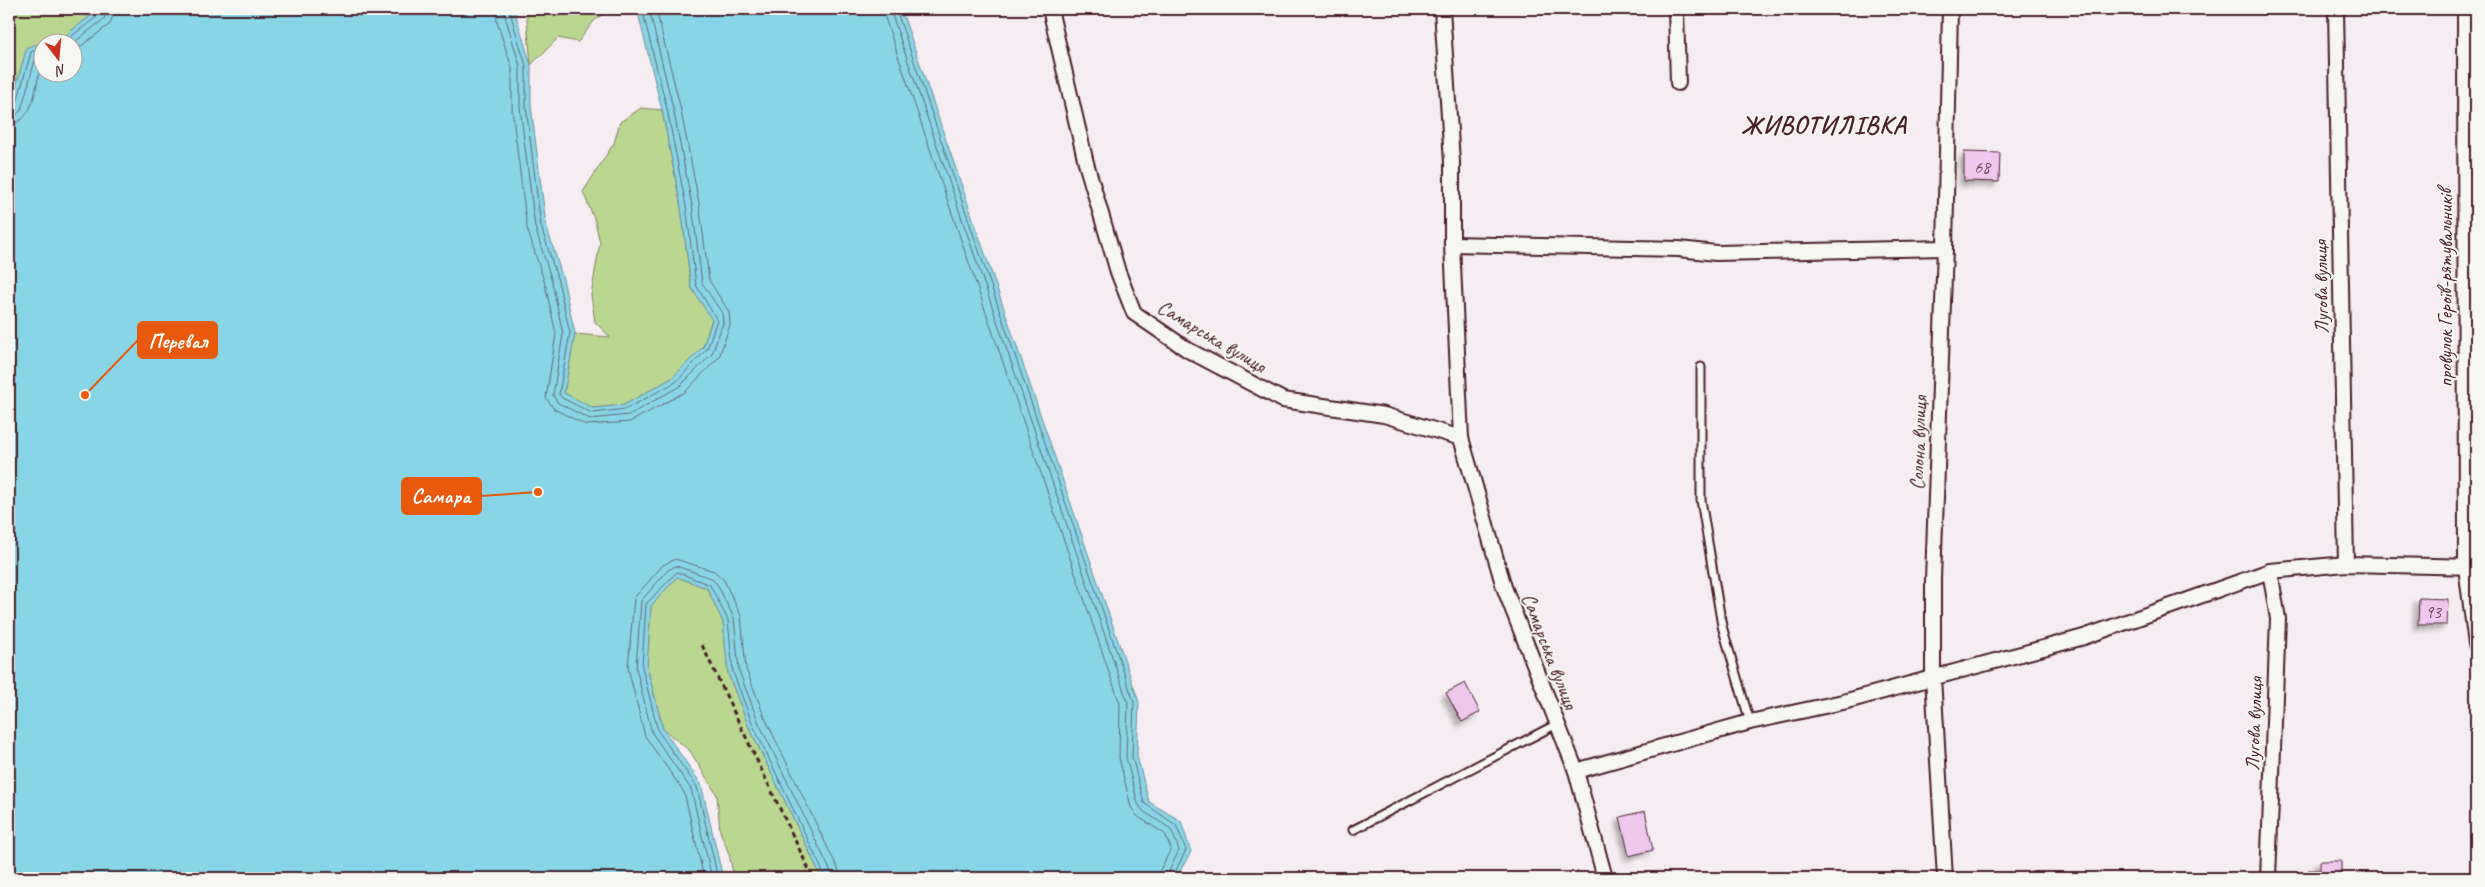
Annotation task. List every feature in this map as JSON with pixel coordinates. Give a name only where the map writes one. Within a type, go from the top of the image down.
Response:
[{"type":"street","name":"Самарська вулиця","points":[[1050,9],[1086,163],[1118,272],[1134,313],[1188,350],[1284,400],[1384,415],[1460,438]]},
{"type":"street","name":"Самарська вулиця","points":[[1442,9],[1452,162],[1452,244],[1460,438],[1504,587],[1576,771],[1605,878]]},
{"type":"street","points":[[1676,9],[1678,83]]},
{"type":"street","name":"Солона вулиця","points":[[1945,878],[1933,677],[1933,579],[1945,248],[1950,9]]},
{"type":"street","name":"Лугова вулиця","points":[[2336,9],[2346,564]]},
{"type":"street","name":"провулок Героїв-рятувальників","points":[[2465,9],[2471,567],[2476,644]]},
{"type":"street","points":[[1452,244],[1679,249],[1716,253],[1945,248]]},
{"type":"street","points":[[1576,771],[1750,722],[1844,702],[2084,637],[2270,571],[2346,564],[2471,567]]},
{"type":"street","name":"Лугова вулиця","points":[[2268,878],[2278,619],[2270,571]]},
{"type":"lane","points":[[1701,367],[1701,500],[1722,626],[1750,722]]},
{"type":"lane","points":[[1353,830],[1557,724]]},
{"type":"path","points":[[702,645],[812,878]]},
{"type":"green space","points":[[9,9],[99,9],[70,32],[32,32],[32,46],[27,47],[9,111]]},
{"type":"green space","points":[[526,9],[609,9],[594,21],[578,42],[558,38],[531,65]]},
{"type":"green space","points":[[641,108],[662,110],[681,207],[691,287],[712,319],[703,347],[672,378],[624,405],[593,408],[564,393],[575,334],[610,337],[595,322],[591,295],[600,243],[595,221],[583,192],[614,143],[620,122]]},
{"type":"green space","points":[[677,577],[707,588],[723,622],[728,673],[748,725],[822,878],[734,878],[729,854],[720,831],[717,795],[690,751],[663,729],[647,667],[651,605]]},
{"type":"water","points":[[99,9],[514,9],[531,65],[531,106],[546,225],[563,279],[575,334],[564,393],[593,408],[624,405],[672,378],[703,347],[712,320],[691,287],[681,207],[662,110],[637,9],[901,9],[1139,702],[1137,756],[1149,802],[1181,821],[1191,852],[1176,878],[822,878],[748,725],[728,673],[723,622],[707,588],[677,577],[651,606],[647,667],[663,729],[701,784],[723,878],[9,878],[9,111],[27,47],[32,46],[32,82],[82,82],[82,32],[70,32]]},
{"type":"building","points":[[1964,152],[2000,153],[1999,182],[1964,181]]},
{"type":"building","points":[[2419,598],[2448,599],[2447,625],[2418,625]]},
{"type":"building","points":[[1465,683],[1480,712],[1462,722],[1446,693]]},
{"type":"building","points":[[1645,811],[1653,850],[1629,856],[1620,817]]},
{"type":"building","points":[[2320,861],[2341,861],[2341,874],[2335,875],[2335,878],[2308,878],[2308,870],[2320,870]]},
{"type":"place","name":"Перевал","points":[[85,395]]},
{"type":"place","name":"Самара","points":[[538,492]]},
{"type":"district","name":"ЖИВОТИЛІВКА","points":[[1824,125]]}]
